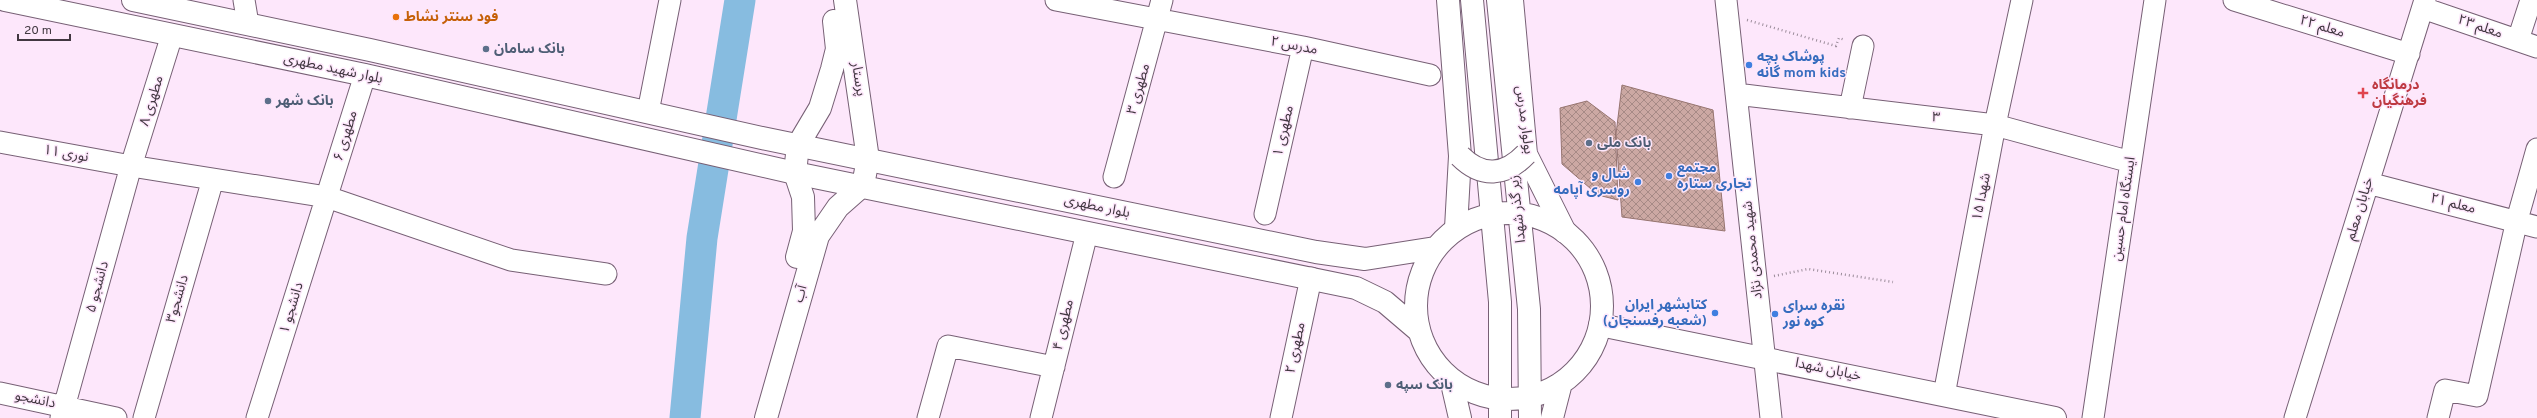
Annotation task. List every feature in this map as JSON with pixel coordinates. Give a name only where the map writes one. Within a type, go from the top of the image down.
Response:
[{"type":"main road","name":"بلوار شهید مطهری","points":[[5,0],[365,75],[760,164]]},
{"type":"main road","name":"بلوار شهید مطهری","points":[[133,0],[248,24],[762,138]]},
{"type":"main road","name":"پرستار","points":[[798,145],[820,108],[837,49],[831,0]]},
{"type":"main road","name":"پرستار","points":[[845,0],[868,159],[863,185]]},
{"type":"main road","points":[[1448,0],[1460,156],[1456,228]]},
{"type":"main road","name":"زیر گذر شهدا","points":[[1472,0],[1500,302],[1500,418]]},
{"type":"main road","name":"زیر گذر شهدا","points":[[1498,0],[1529,309],[1530,418]]},
{"type":"main road","name":"بولوار مدرس","points":[[1512,0],[1526,154],[1565,232]]},
{"type":"main road","name":"بلوار مطهری","points":[[762,138],[1316,252],[1365,259],[1434,248]]},
{"type":"main road","points":[[795,173],[798,145]]},
{"type":"main road","points":[[1460,156],[1469,165],[1481,170],[1493,172],[1506,170],[1517,163],[1526,154]]},
{"type":"main road","name":"بلوار مطهری","points":[[760,164],[795,173],[863,185],[1086,233],[1356,288],[1379,299],[1419,331]]},
{"type":"main road","name":"آب","points":[[751,418],[804,231],[803,197],[795,173]]},
{"type":"main road","name":"آب","points":[[766,418],[818,236],[838,207],[863,185]]},
{"type":"main road","points":[[1511,212],[1540,218],[1565,232],[1584,251],[1596,273],[1602,299],[1600,325],[1592,347],[1579,368],[1561,383],[1535,396],[1505,399],[1477,394],[1451,380],[1431,358],[1419,331],[1415,302],[1420,274],[1434,248],[1456,228],[1482,216],[1511,212]]},
{"type":"main road","name":"خیابان شهدا","points":[[1600,325],[1764,357],[2055,418]]},
{"type":"main road","points":[[1451,380],[1460,418]]},
{"type":"main road","points":[[1552,418],[1561,383]]},
{"type":"street","points":[[244,0],[248,24]]},
{"type":"street","points":[[655,114],[670,0]]},
{"type":"street","name":"مدرس ۲","points":[[1056,0],[1158,21],[1303,47],[1430,74]]},
{"type":"street","name":"مطهری ۳","points":[[1114,177],[1158,21],[1162,0]]},
{"type":"street","name":"شهدا ۱۵","points":[[1944,395],[1995,125],[2022,0]]},
{"type":"street","name":"ایستگاه امام حسین","points":[[2093,418],[2155,0]]},
{"type":"street","name":"معلم ۲۲","points":[[2234,0],[2409,54]]},
{"type":"street","points":[[2527,44],[2531,0]]},
{"type":"street","name":"خیابان معلم","points":[[2295,418],[2424,4]]},
{"type":"street","name":"معلم ۲۳","points":[[2424,4],[2527,44]]},
{"type":"street","name":"شهید محمدی نژاد","points":[[1726,7],[1771,418]]},
{"type":"street","name":"مطهری ۸","points":[[131,166],[172,35]]},
{"type":"street","points":[[1850,108],[1863,46]]},
{"type":"street","name":"مطهری ۱","points":[[1265,214],[1303,47]]},
{"type":"street","name":"مطهری ۶","points":[[327,197],[365,75]]},
{"type":"street","name":"۳","points":[[1736,94],[1995,125],[2131,162]]},
{"type":"street","name":"نوری ۱۱","points":[[0,142],[131,166],[327,197],[511,260],[606,274]]},
{"type":"street","points":[[2438,418],[2445,390],[2476,396],[2517,220],[2537,149]]},
{"type":"street","name":"دانشجو ۵","points":[[63,412],[131,166]]},
{"type":"street","name":"دانشجو۳","points":[[144,418],[213,179]]},
{"type":"street","name":"معلم ۲۱","points":[[2368,184],[2517,220],[2537,227]]},
{"type":"street","name":"دانشجو ۱","points":[[257,418],[327,197]]},
{"type":"street","name":"مطهری ۴","points":[[1041,418],[1086,233]]},
{"type":"street","name":"مطهری ۲","points":[[1281,418],[1311,278]]},
{"type":"street","points":[[928,418],[948,346],[1054,367]]},
{"type":"street","name":"دانشجو","points":[[0,393],[63,412],[116,418]]},
{"type":"path","points":[[1726,7],[1836,46],[1839,38],[1863,46]]},
{"type":"path","points":[[1756,280],[1808,269],[1893,282]]},
{"type":"building","name":"مجتمع تجاری ستاره","points":[[1622,85],[1713,110],[1725,231],[1622,217],[1616,134]]},
{"type":"building","name":"بانک ملی","points":[[1587,101],[1615,122],[1618,200],[1598,195],[1562,164],[1560,108]]},
{"type":"waterway","points":[[685,418],[702,238],[740,0]]},
{"type":"place","name":"فود سنتر نشاط","points":[[396,17]]},
{"type":"place","name":"بانک سامان","points":[[486,49]]},
{"type":"place","name":"پوشاک بچه گانه mom kids","points":[[1749,65]]},
{"type":"place","name":"درمانگاه فرهنگیان","points":[[2363,93]]},
{"type":"place","name":"بانک شهر","points":[[268,101]]},
{"type":"place","name":"بانک ملی","points":[[1589,143]]},
{"type":"place","name":"مجتمع تجاری ستاره","points":[[1669,176]]},
{"type":"place","name":"شال و روسری آپامه","points":[[1638,182]]},
{"type":"place","name":"کتابشهر ایران (شعبه رفسنجان)","points":[[1715,313]]},
{"type":"place","name":"نقره سرای کوه نور","points":[[1775,314]]},
{"type":"place","name":"بانک سپه","points":[[1388,385]]}]
